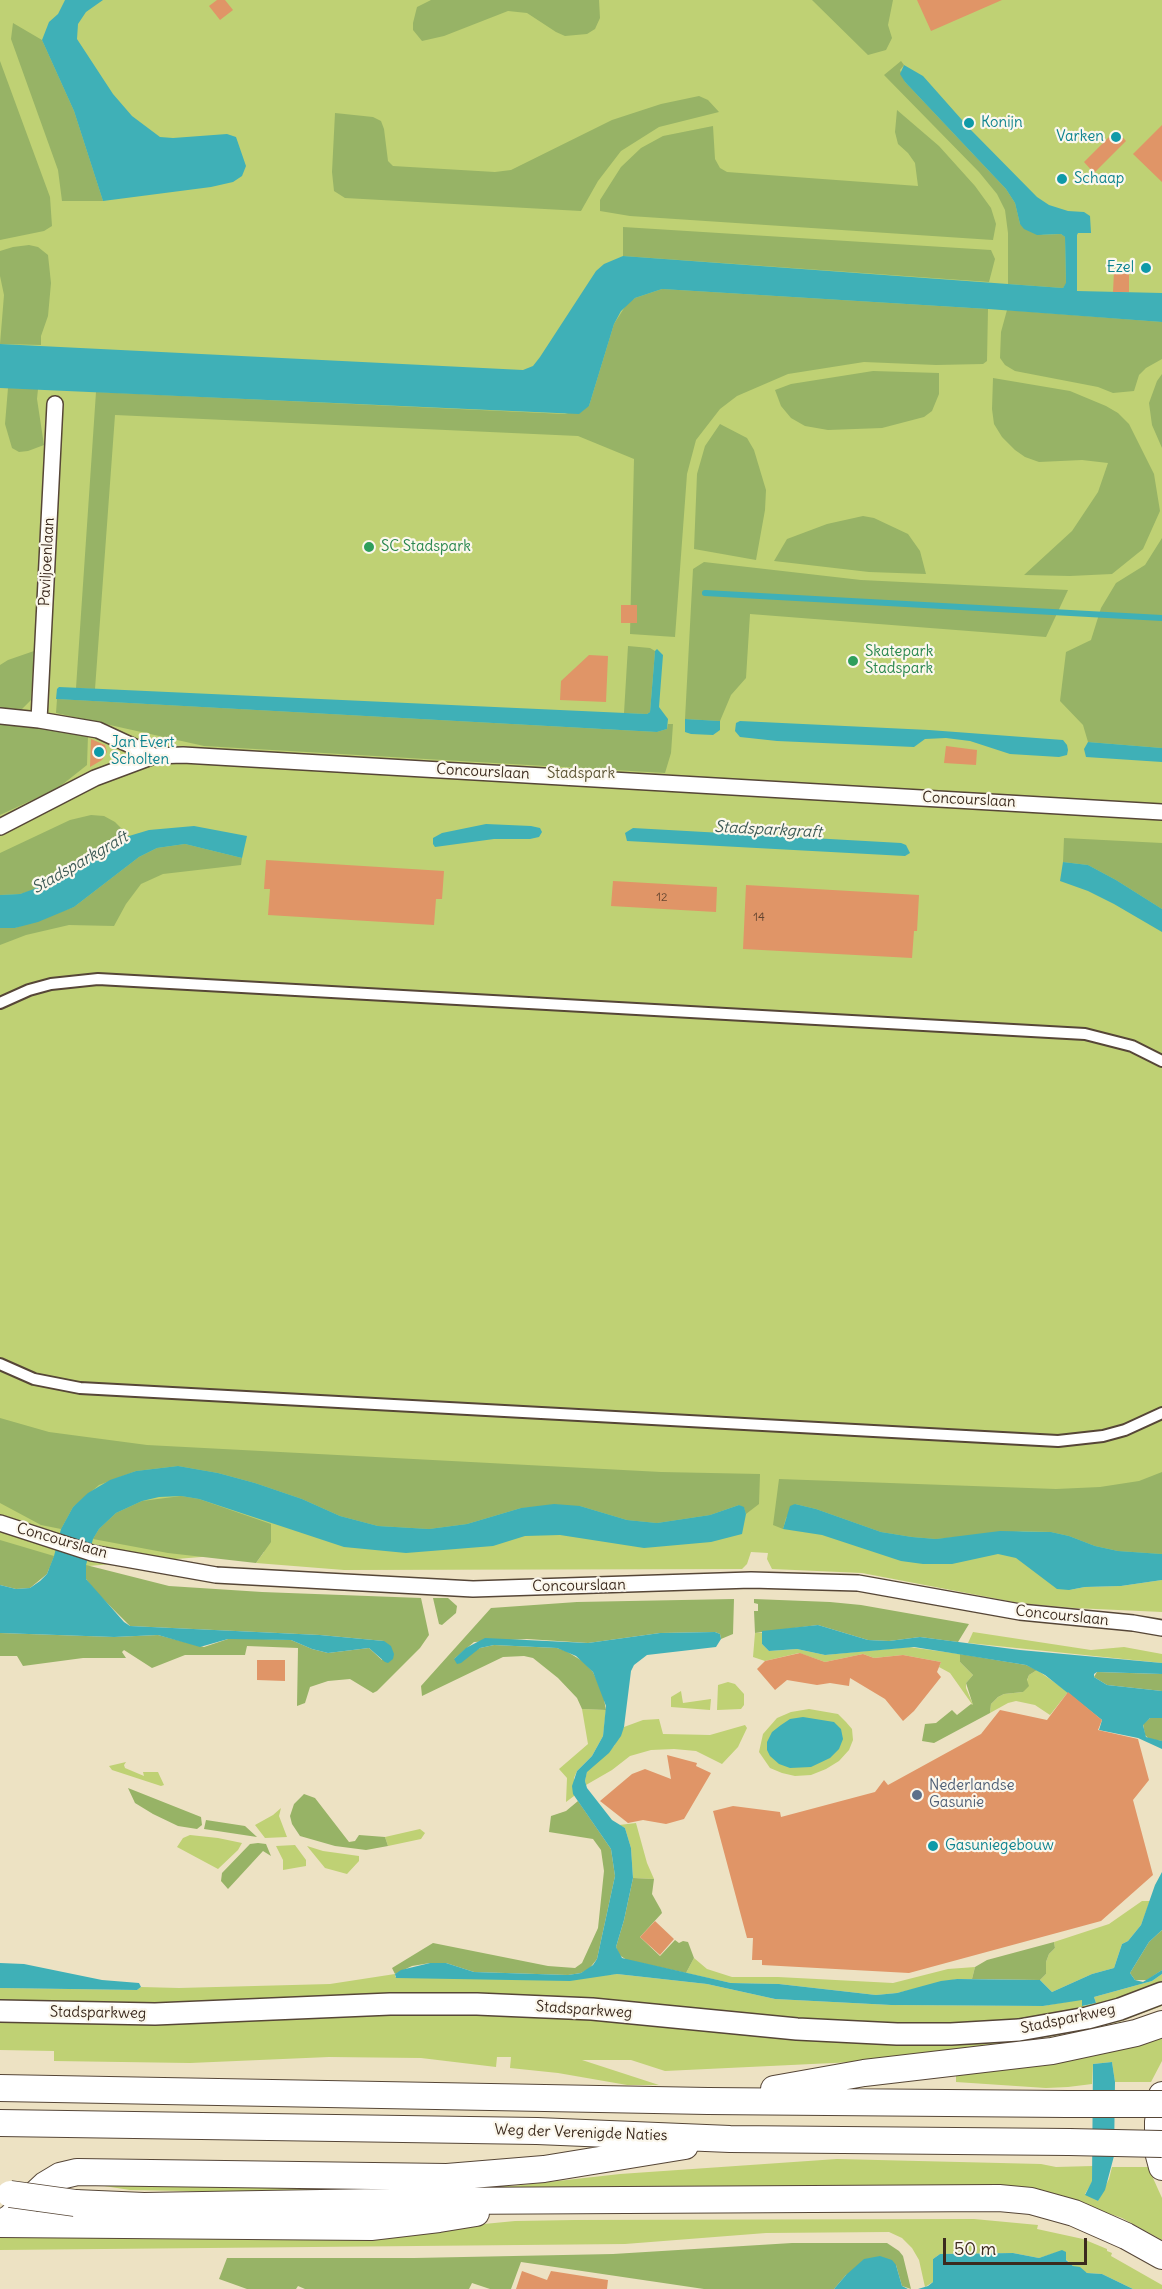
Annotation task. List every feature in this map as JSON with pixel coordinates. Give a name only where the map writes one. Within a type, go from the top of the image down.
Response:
[{"type":"highway","points":[[708,2101],[864,2073],[1052,2051],[1136,2033],[1162,2024]]},
{"type":"highway","points":[[0,2088],[708,2101],[1162,2104]]},
{"type":"highway","points":[[1162,2095],[1158,2122],[1158,2152],[1162,2167]]},
{"type":"highway","name":"Weg der Verenigde Naties","points":[[0,2123],[526,2131],[730,2139],[1162,2144]]},
{"type":"highway","points":[[0,2224],[10,2218],[45,2185],[60,2176],[77,2172],[447,2177],[544,2169],[730,2139]]},
{"type":"highway","points":[[5,2193],[75,2203],[144,2206],[963,2198],[1031,2201],[1074,2213],[1126,2236],[1162,2256]]},
{"type":"highway","points":[[0,2224],[371,2227],[439,2220],[537,2201]]},
{"type":"main road","name":"Stadsparkweg","points":[[0,2011],[155,2014],[390,2004],[477,2004],[592,2009],[808,2029],[897,2034],[951,2034],[1019,2030],[1087,2018],[1120,2009],[1162,1993]]},
{"type":"street","name":"Paviljoenlaan","points":[[39,720],[55,404]]},
{"type":"street","points":[[0,716],[98,730],[154,756]]},
{"type":"street","name":"Concourslaan","points":[[0,827],[95,778],[154,756],[195,755],[1162,812]]},
{"type":"street","points":[[0,1003],[29,990],[51,984],[98,979],[1085,1034],[1132,1046],[1162,1061]]},
{"type":"street","points":[[0,1364],[34,1379],[80,1388],[1058,1441],[1080,1440],[1114,1433],[1147,1422],[1162,1413]]},
{"type":"street","name":"Concourslaan","points":[[0,1522],[92,1553],[216,1575],[473,1588],[751,1580],[858,1583],[1020,1612],[1162,1628]]},
{"type":"green space","name":"Stadspark","points":[[0,0],[1162,0],[1162,1564],[1069,1590],[1162,1580],[1162,1612],[1019,1603],[862,1573],[772,1569],[767,1559],[768,1553],[751,1552],[747,1564],[742,1569],[344,1570],[256,1563],[264,1552],[0,1573]]},
{"type":"green space","points":[[431,0],[599,0],[600,18],[595,29],[587,34],[565,36],[527,13],[508,11],[444,36],[422,41],[413,30],[413,23],[417,7]]},
{"type":"green space","points":[[812,0],[893,0],[888,25],[892,38],[886,50],[868,55]]},
{"type":"green space","points":[[13,23],[42,40],[74,111],[103,201],[62,201],[58,170],[11,39]]},
{"type":"green space","points":[[0,61],[50,197],[52,226],[44,231],[0,240]]},
{"type":"green space","points":[[901,61],[904,65],[900,70],[905,82],[1006,189],[1015,203],[1020,224],[1043,235],[1061,234],[1065,237],[1066,284],[1063,288],[1008,284],[1008,233],[1005,210],[997,194],[979,172],[884,75]]},
{"type":"green space","points":[[699,96],[708,100],[719,112],[659,127],[621,151],[598,181],[581,211],[345,198],[334,191],[332,172],[335,113],[373,117],[381,121],[388,161],[393,166],[495,172],[511,170],[612,120],[661,104]]},
{"type":"green space","points":[[897,110],[939,146],[975,186],[991,208],[996,224],[993,240],[630,216],[600,211],[600,200],[621,167],[641,148],[663,136],[713,126],[715,159],[720,168],[727,172],[918,186],[915,163],[898,144],[895,132]]},
{"type":"green space","points":[[623,227],[991,250],[995,259],[989,282],[623,256]]},
{"type":"green space","points":[[29,245],[38,247],[48,255],[51,283],[48,316],[41,336],[41,345],[0,344],[4,295],[0,276],[0,251]]},
{"type":"green space","points":[[662,289],[988,309],[987,361],[983,364],[936,365],[864,362],[788,374],[737,396],[720,409],[696,440],[687,474],[675,637],[630,634],[634,459],[578,436],[115,415],[95,689],[76,688],[96,392],[565,414],[589,406],[614,324],[626,305],[635,298]]},
{"type":"green space","points":[[1007,310],[1162,322],[1162,359],[1139,375],[1134,391],[1113,393],[1098,387],[1015,371],[1005,365],[1000,358],[1001,332]]},
{"type":"green space","points":[[873,371],[939,373],[939,394],[932,411],[924,417],[882,428],[828,430],[805,426],[791,418],[781,406],[775,390],[791,384]]},
{"type":"green space","points":[[1162,374],[1162,448],[1152,425],[1149,403]]},
{"type":"green space","points":[[993,378],[1070,391],[1106,406],[1118,413],[1129,424],[1154,474],[1160,511],[1143,549],[1112,574],[1024,575],[1072,531],[1098,492],[1108,463],[1082,460],[1039,462],[1015,450],[1002,437],[994,424]]},
{"type":"green space","points":[[8,388],[38,389],[37,399],[44,445],[19,452],[12,448],[5,424]]},
{"type":"green space","points":[[720,424],[747,438],[754,450],[766,490],[765,510],[756,560],[694,549],[697,474],[705,446]]},
{"type":"green space","points":[[863,516],[874,518],[908,534],[920,551],[926,574],[869,572],[774,561],[787,539],[827,524]]},
{"type":"green space","points":[[1162,538],[1162,748],[1088,742],[1083,725],[1060,701],[1066,652],[1091,640],[1101,608],[1116,583],[1145,565]]},
{"type":"green space","points":[[704,562],[861,580],[1068,590],[1046,637],[750,614],[746,678],[731,695],[720,721],[685,719],[693,569]]},
{"type":"green space","points":[[628,646],[650,648],[655,651],[650,712],[647,714],[624,713]]},
{"type":"green space","points":[[34,651],[31,700],[22,709],[0,708],[0,665]]},
{"type":"green space","points":[[57,699],[657,732],[667,729],[668,724],[673,724],[671,753],[665,773],[204,746],[56,713]]},
{"type":"green space","points":[[0,723],[88,735],[87,765],[58,788],[0,815]]},
{"type":"green space","points":[[91,815],[104,816],[115,822],[129,836],[34,890],[20,894],[0,895],[0,853],[70,820]]},
{"type":"green space","points":[[1064,838],[1162,843],[1162,909],[1088,865],[1063,862]]},
{"type":"green space","points":[[185,844],[242,858],[241,865],[163,874],[141,884],[126,904],[114,926],[69,925],[26,935],[0,945],[0,928],[15,928],[74,907],[139,857],[157,848]]},
{"type":"green space","points":[[0,1418],[49,1432],[147,1445],[661,1472],[760,1474],[759,1504],[746,1514],[744,1508],[739,1505],[710,1515],[657,1523],[627,1520],[580,1506],[521,1508],[467,1524],[429,1529],[378,1526],[340,1516],[302,1499],[255,1483],[178,1466],[136,1471],[99,1485],[73,1507],[61,1529],[41,1525],[0,1503]]},
{"type":"green space","points":[[1162,1472],[1162,1554],[1118,1551],[1051,1532],[1023,1531],[936,1539],[912,1537],[881,1532],[795,1504],[786,1518],[783,1529],[773,1525],[779,1479],[1056,1489],[1100,1487],[1139,1481]]},
{"type":"green space","points":[[181,1496],[199,1499],[271,1524],[271,1542],[256,1563],[168,1553],[93,1539],[99,1529],[116,1513],[142,1501]]},
{"type":"green space","points":[[0,1540],[54,1556],[47,1574],[30,1588],[16,1589],[0,1585]]},
{"type":"green space","points":[[86,1565],[169,1586],[421,1598],[429,1635],[420,1648],[377,1691],[373,1693],[350,1679],[328,1681],[310,1687],[305,1703],[297,1706],[298,1648],[247,1646],[245,1655],[185,1655],[152,1668],[124,1650],[122,1652],[126,1658],[83,1658],[23,1666],[17,1656],[0,1656],[0,1633],[114,1637],[158,1635],[204,1647],[237,1638],[291,1640],[328,1653],[369,1648],[382,1660],[384,1641],[320,1635],[130,1626],[86,1579]]},
{"type":"green space","points":[[433,1598],[448,1598],[457,1606],[456,1613],[442,1625],[439,1624]]},
{"type":"green space","points":[[734,1599],[733,1634],[721,1639],[720,1634],[715,1632],[660,1633],[588,1643],[527,1639],[474,1642],[454,1659],[494,1645],[557,1648],[566,1651],[584,1662],[593,1672],[603,1694],[606,1710],[582,1709],[577,1698],[558,1678],[533,1658],[524,1656],[503,1657],[422,1696],[421,1686],[491,1608],[577,1602]]},
{"type":"green space","points":[[754,1599],[861,1605],[969,1624],[958,1642],[920,1637],[889,1641],[868,1640],[818,1625],[755,1633],[754,1611],[758,1611],[758,1604],[754,1603]]},
{"type":"green space","points":[[973,1632],[1091,1650],[1124,1647],[1162,1654],[1162,1663],[968,1643]]},
{"type":"green space","points":[[755,1633],[762,1633],[762,1644],[769,1651],[797,1649],[825,1655],[909,1647],[960,1654],[960,1662],[973,1675],[966,1683],[966,1688],[974,1707],[950,1673],[939,1667],[941,1662],[903,1655],[874,1658],[863,1654],[825,1662],[799,1653],[765,1661],[753,1657]]},
{"type":"green space","points":[[960,1654],[1026,1665],[1037,1670],[1029,1675],[1027,1680],[1029,1686],[1023,1692],[998,1697],[991,1704],[990,1713],[934,1743],[922,1741],[925,1724],[936,1723],[952,1710],[957,1715],[971,1704],[973,1705],[966,1683],[973,1675],[960,1662]]},
{"type":"green space","points":[[1037,1670],[1068,1692],[1050,1715],[1035,1705],[1016,1701],[990,1713],[991,1704],[998,1697],[1023,1692],[1029,1675]]},
{"type":"green space","points":[[1097,1672],[1162,1674],[1162,1691],[1107,1685],[1094,1677]]},
{"type":"green space","points":[[728,1682],[735,1684],[744,1694],[744,1705],[741,1709],[717,1710],[718,1685]]},
{"type":"green space","points":[[681,1691],[683,1703],[711,1699],[710,1710],[671,1707],[671,1697]]},
{"type":"green space","points":[[582,1709],[606,1710],[603,1736],[592,1756],[577,1771],[574,1778],[574,1796],[566,1802],[567,1778],[559,1769],[588,1744]]},
{"type":"green space","points":[[809,1709],[838,1714],[846,1722],[852,1729],[853,1740],[849,1750],[839,1761],[811,1775],[795,1776],[770,1768],[759,1752],[763,1734],[777,1718],[791,1712]]},
{"type":"green space","points":[[1150,1718],[1162,1718],[1162,1741],[1149,1739],[1145,1735],[1143,1724]]},
{"type":"green space","points":[[659,1719],[663,1734],[710,1735],[745,1725],[747,1728],[738,1747],[722,1764],[696,1751],[651,1750],[630,1756],[586,1785],[587,1771],[614,1746],[624,1727],[643,1720]]},
{"type":"green space","points":[[126,1762],[125,1768],[144,1776],[143,1772],[158,1772],[164,1785],[112,1770],[109,1766]]},
{"type":"green space","points":[[128,1788],[201,1817],[202,1825],[197,1829],[178,1826],[153,1814],[135,1803]]},
{"type":"green space","points":[[304,1794],[315,1798],[349,1842],[355,1841],[359,1835],[385,1837],[388,1846],[366,1850],[335,1846],[300,1836],[290,1816],[294,1804]]},
{"type":"green space","points":[[578,1801],[611,1849],[615,1876],[597,1959],[589,1969],[568,1975],[474,1972],[446,1963],[430,1963],[412,1966],[395,1974],[392,1968],[433,1943],[548,1966],[575,1968],[582,1963],[598,1928],[604,1871],[601,1850],[593,1839],[549,1832],[551,1816],[566,1811]]},
{"type":"green space","points":[[281,1808],[279,1816],[287,1837],[265,1838],[255,1825]]},
{"type":"green space","points":[[206,1820],[245,1826],[257,1837],[204,1829]]},
{"type":"green space","points":[[636,1823],[654,1879],[633,1878],[631,1848],[625,1828],[619,1825]]},
{"type":"green space","points":[[420,1829],[425,1833],[421,1839],[388,1846],[385,1837]]},
{"type":"green space","points":[[190,1835],[242,1843],[238,1850],[218,1869],[177,1847],[183,1838]]},
{"type":"green space","points":[[250,1844],[266,1844],[271,1856],[263,1851],[228,1889],[221,1881],[222,1873]]},
{"type":"green space","points":[[295,1845],[306,1860],[306,1866],[283,1870],[283,1860],[276,1846]]},
{"type":"green space","points":[[307,1846],[323,1851],[359,1856],[359,1861],[347,1874],[325,1868]]},
{"type":"green space","points":[[633,1878],[654,1879],[652,1894],[662,1913],[640,1937],[660,1956],[675,1940],[679,1943],[688,1942],[694,1958],[686,1973],[627,1960],[619,1955],[616,1947]]},
{"type":"green space","points":[[1142,1901],[1150,1901],[1141,1925],[1128,1941],[1122,1944],[1114,1968],[1092,1974],[1052,1992],[1040,1980],[1046,1974],[1046,1962],[1049,1954],[1055,1948],[1054,1942],[1109,1924]]},
{"type":"green space","points":[[1162,1930],[1162,1970],[1147,1980],[1135,1980],[1130,1973],[1149,1942]]},
{"type":"green space","points":[[1054,1942],[1055,1948],[1049,1954],[1046,1962],[1046,1974],[1040,1980],[972,1979],[975,1967],[987,1960]]},
{"type":"green space","points":[[694,1958],[707,1969],[732,1977],[893,1983],[948,1969],[975,1967],[972,1979],[957,1979],[897,1993],[876,1995],[779,1984],[731,1983],[686,1973]]},
{"type":"green space","points":[[395,1974],[395,1977],[617,1974],[707,1984],[775,1999],[891,2005],[1043,2006],[1082,1999],[1083,2006],[1096,2003],[1094,1997],[1152,1981],[1162,1974],[1162,1987],[1109,2008],[953,2029],[356,1997],[153,2003],[0,2001],[0,1988],[137,1990],[141,1987],[330,1984]]},
{"type":"green space","points":[[1162,2001],[1162,2006],[1119,2022],[1054,2036],[959,2049],[957,2052],[854,2062],[665,2071],[631,2060],[582,2060],[659,2085],[627,2085],[558,2073],[510,2068],[511,2057],[497,2057],[496,2067],[421,2058],[329,2057],[190,2063],[54,2061],[54,2051],[0,2050],[0,2017],[521,2011],[875,2042]]},
{"type":"green space","points":[[1162,2032],[1162,2061],[1151,2082],[1115,2082],[1112,2062],[1093,2064],[1092,2084],[1046,2088],[956,2082],[956,2070]]},
{"type":"green space","points":[[837,2159],[1041,2164],[1056,2167],[1093,2166],[1092,2182],[1085,2194],[1098,2201],[1112,2167],[1148,2167],[1162,2198],[1162,2240],[1122,2218],[1072,2201],[245,2192],[130,2190],[91,2184],[513,2186],[620,2174]]},
{"type":"green space","points":[[974,2219],[1038,2225],[1037,2229],[1083,2239],[1107,2249],[1112,2253],[1111,2256],[1162,2285],[1162,2289],[1133,2289],[1102,2274],[1087,2273],[1073,2266],[1058,2252],[1039,2258],[1013,2253],[940,2254],[933,2259],[933,2282],[925,2287],[919,2260],[912,2248],[902,2238],[889,2232],[766,2233],[625,2244],[0,2250],[0,2236],[422,2230],[515,2221]]},
{"type":"green space","points":[[792,2243],[887,2243],[903,2256],[911,2289],[902,2286],[896,2265],[846,2275],[834,2289],[704,2289],[521,2262],[511,2289],[490,2289],[472,2283],[469,2289],[305,2289],[298,2286],[296,2289],[247,2289],[219,2279],[227,2258],[414,2258],[613,2254]]},
{"type":"water","points":[[65,0],[103,0],[86,12],[78,24],[77,39],[113,94],[132,116],[160,137],[227,134],[236,137],[246,166],[242,176],[233,182],[211,187],[103,201],[74,111],[42,40],[49,22],[58,14]]},
{"type":"water","points":[[904,65],[923,76],[970,129],[1037,197],[1049,205],[1068,211],[1084,212],[1090,216],[1091,233],[1078,233],[1077,235],[1077,291],[1162,293],[1162,322],[662,289],[635,298],[621,311],[614,324],[589,406],[579,414],[0,388],[0,344],[523,370],[533,366],[540,357],[596,271],[604,264],[623,256],[1063,288],[1066,283],[1065,237],[1061,234],[1037,235],[1024,229],[1020,224],[1015,203],[1006,189],[905,82],[900,74]]},
{"type":"water","points":[[657,649],[663,655],[659,707],[668,719],[667,729],[657,732],[56,699],[59,687],[647,714],[650,712]]},
{"type":"water","points":[[685,719],[720,721],[720,730],[713,735],[691,734],[685,732]]},
{"type":"water","points":[[740,721],[929,730],[1063,740],[1068,750],[1067,755],[1059,757],[1010,754],[970,741],[946,738],[925,739],[914,747],[777,741],[740,737],[735,731],[736,723]]},
{"type":"water","points":[[1088,742],[1162,748],[1162,762],[1086,757],[1084,749]]},
{"type":"water","points":[[486,824],[531,826],[540,828],[542,832],[539,837],[530,839],[494,839],[435,847],[433,844],[433,838],[442,833]]},
{"type":"water","points":[[194,826],[247,836],[242,858],[185,844],[157,848],[139,857],[74,907],[38,922],[15,928],[0,928],[0,895],[20,894],[34,889],[129,836],[149,830]]},
{"type":"water","points":[[633,828],[901,843],[906,845],[910,853],[905,856],[627,841],[625,833]]},
{"type":"water","points":[[1063,862],[1088,865],[1162,909],[1162,932],[1088,891],[1060,881]]},
{"type":"water","points":[[178,1466],[255,1483],[302,1499],[340,1516],[378,1526],[429,1529],[467,1524],[521,1508],[554,1504],[580,1506],[627,1520],[657,1523],[710,1515],[739,1505],[744,1507],[746,1514],[742,1534],[711,1542],[644,1548],[560,1535],[525,1536],[493,1546],[406,1553],[344,1547],[199,1499],[181,1496],[159,1497],[142,1501],[116,1513],[99,1529],[93,1539],[86,1565],[86,1579],[124,1622],[130,1626],[320,1635],[384,1641],[391,1646],[393,1659],[388,1663],[385,1662],[369,1648],[328,1653],[291,1640],[228,1639],[200,1647],[158,1635],[114,1637],[0,1633],[0,1585],[16,1589],[30,1588],[47,1574],[61,1529],[73,1507],[88,1493],[110,1480],[136,1471]]},
{"type":"water","points":[[795,1504],[881,1532],[912,1537],[936,1539],[1000,1531],[1051,1532],[1118,1551],[1162,1554],[1162,1580],[1069,1590],[1057,1589],[1016,1558],[998,1554],[952,1564],[901,1561],[822,1535],[783,1529],[790,1506]]},
{"type":"water","points":[[818,1625],[868,1640],[889,1641],[920,1637],[1020,1650],[1162,1663],[1162,1674],[1097,1672],[1094,1677],[1107,1685],[1162,1691],[1162,1718],[1150,1718],[1143,1725],[1146,1737],[1162,1741],[1162,1749],[1138,1738],[1099,1730],[1102,1720],[1045,1675],[1026,1665],[914,1647],[825,1655],[797,1649],[769,1651],[762,1644],[762,1631]]},
{"type":"water","points":[[715,1632],[720,1634],[721,1639],[716,1647],[647,1655],[634,1665],[631,1671],[621,1736],[609,1753],[587,1772],[585,1781],[587,1788],[612,1820],[625,1828],[631,1848],[633,1878],[616,1947],[622,1958],[731,1983],[779,1984],[876,1995],[897,1993],[957,1979],[1040,1980],[1052,1992],[1092,1974],[1114,1968],[1122,1944],[1128,1941],[1141,1925],[1162,1872],[1162,1930],[1149,1942],[1130,1973],[1135,1980],[1143,1982],[1162,1970],[1162,1974],[1152,1981],[1094,1997],[1096,2003],[1082,2006],[1082,2000],[1043,2006],[891,2005],[775,1999],[707,1984],[617,1974],[570,1981],[396,1978],[395,1974],[401,1970],[430,1963],[446,1963],[474,1972],[568,1975],[581,1973],[593,1965],[597,1959],[615,1876],[611,1849],[573,1794],[572,1786],[577,1771],[592,1756],[603,1736],[606,1706],[593,1672],[576,1656],[557,1648],[494,1645],[480,1648],[461,1663],[457,1664],[454,1659],[466,1648],[485,1638],[588,1643],[660,1633]]},
{"type":"water","points":[[803,1717],[834,1722],[841,1729],[843,1739],[839,1749],[830,1758],[811,1767],[790,1768],[779,1764],[767,1750],[767,1742],[772,1732],[790,1719]]},
{"type":"water","points":[[0,1963],[24,1964],[102,1980],[139,1983],[141,1987],[137,1990],[0,1988]]},
{"type":"water","points":[[1112,2062],[1115,2082],[1114,2156],[1105,2190],[1098,2201],[1085,2195],[1092,2181],[1093,2064]]},
{"type":"water","points":[[1062,2250],[1066,2252],[1066,2260],[1073,2266],[1080,2267],[1087,2273],[1102,2274],[1133,2289],[918,2289],[933,2282],[933,2259],[940,2254],[1013,2253],[1039,2258]]},
{"type":"water","points":[[880,2256],[892,2260],[896,2265],[902,2286],[908,2289],[834,2289],[864,2259]]},
{"type":"building","points":[[217,0],[225,0],[233,10],[220,20],[209,6]]},
{"type":"building","points":[[917,0],[1002,0],[931,31]]},
{"type":"building","points":[[1162,125],[1162,182],[1133,154]]},
{"type":"building","points":[[1116,130],[1126,141],[1094,173],[1084,162]]},
{"type":"building","points":[[1114,271],[1129,271],[1129,292],[1113,292]]},
{"type":"building","points":[[621,605],[637,605],[637,623],[621,623]]},
{"type":"building","points":[[589,655],[608,656],[606,702],[560,700],[561,681]]},
{"type":"building","name":"Jan Evert Scholten","points":[[91,739],[105,745],[107,752],[102,760],[90,767]]},
{"type":"building","points":[[946,746],[977,750],[976,765],[944,763]]},
{"type":"building","points":[[266,860],[444,871],[442,899],[436,899],[434,925],[268,915],[270,889],[264,889]]},
{"type":"building","points":[[613,881],[717,887],[716,912],[611,906]]},
{"type":"building","points":[[746,885],[919,895],[917,931],[914,931],[912,958],[743,949]]},
{"type":"building","points":[[800,1653],[825,1662],[863,1654],[874,1658],[903,1655],[941,1662],[937,1672],[941,1677],[903,1721],[885,1699],[850,1678],[849,1686],[830,1683],[817,1685],[787,1680],[775,1690],[757,1669],[765,1661]]},
{"type":"building","points":[[257,1660],[285,1660],[285,1681],[257,1680]]},
{"type":"building","name":"Gasuniegebouw","points":[[1068,1692],[1102,1720],[1098,1730],[1138,1739],[1149,1780],[1133,1800],[1153,1875],[1101,1921],[909,1973],[762,1965],[762,1960],[752,1960],[753,1938],[747,1938],[713,1811],[733,1806],[780,1812],[781,1817],[875,1792],[884,1780],[888,1785],[981,1734],[1000,1710],[1047,1720]]},
{"type":"building","points":[[667,1755],[697,1763],[696,1766],[711,1773],[684,1819],[666,1824],[643,1820],[628,1823],[600,1801],[632,1774],[645,1769],[671,1779]]},
{"type":"building","points":[[655,1921],[674,1939],[660,1955],[640,1937]]},
{"type":"building","points":[[522,2271],[547,2280],[551,2271],[608,2280],[607,2289],[516,2289]]},
{"type":"waterway","points":[[705,593],[1162,618]]},
{"type":"place","name":"Konijn","points":[[969,123]]},
{"type":"place","name":"Varken","points":[[1116,137]]},
{"type":"place","name":"Schaap","points":[[1062,179]]},
{"type":"place","name":"Ezel","points":[[1146,268]]},
{"type":"place","name":"SC Stadspark","points":[[369,547]]},
{"type":"place","name":"Skatepark Stadspark","points":[[853,661]]},
{"type":"place","name":"Jan Evert Scholten","points":[[99,752]]},
{"type":"place","name":"Nederlandse Gasunie","points":[[917,1795]]},
{"type":"place","name":"Gasuniegebouw","points":[[933,1846]]},
{"type":"water label","name":"Stadsparkgraft","points":[[768,830]]},
{"type":"water label","name":"Stadsparkgraft","points":[[80,863]]}]
